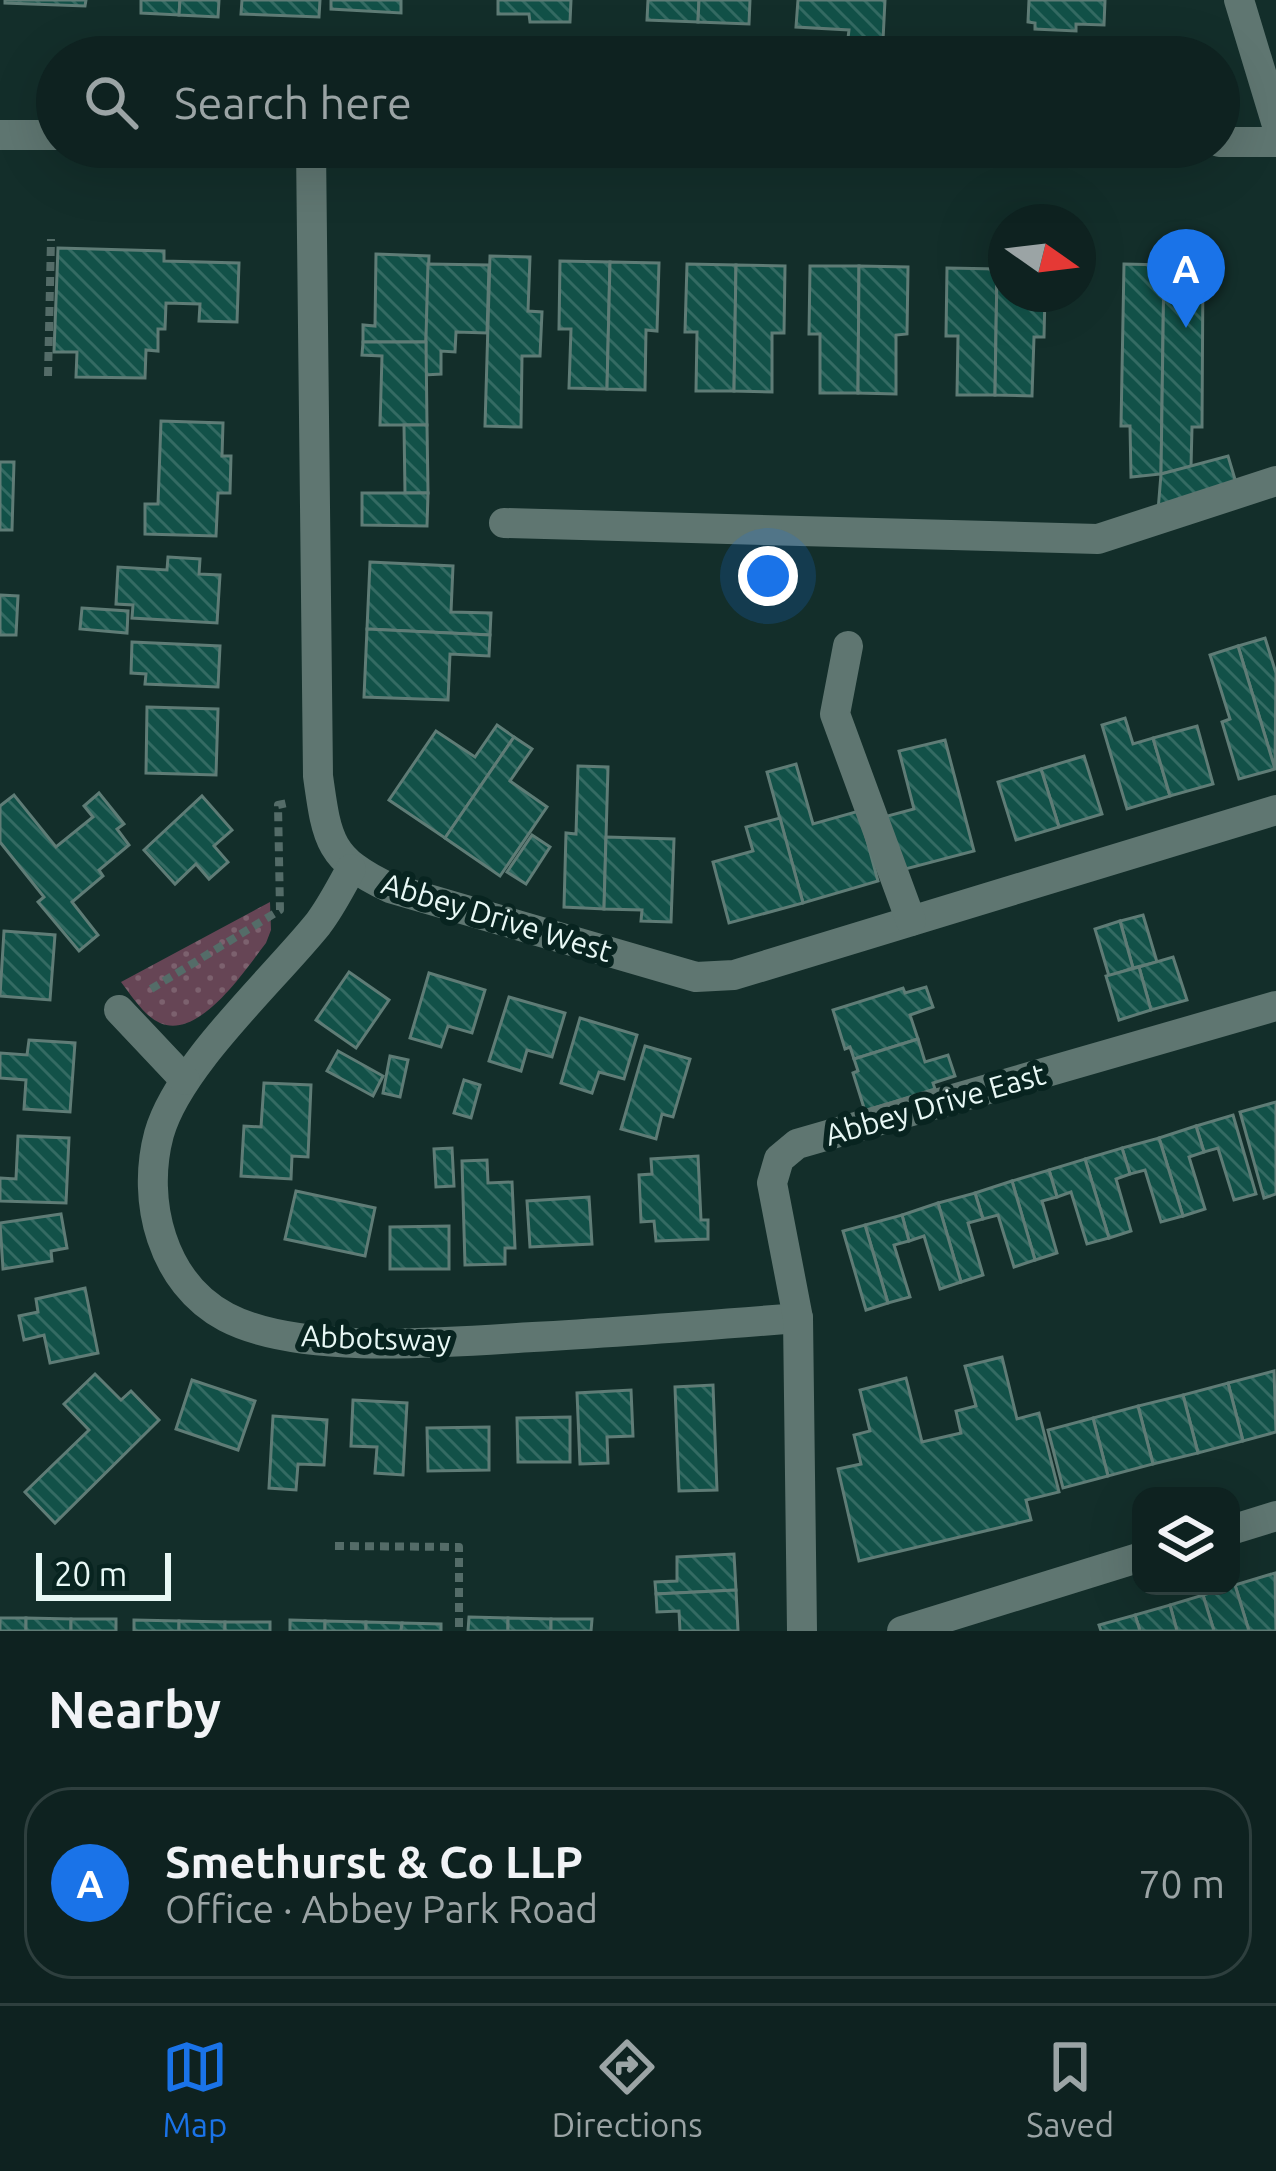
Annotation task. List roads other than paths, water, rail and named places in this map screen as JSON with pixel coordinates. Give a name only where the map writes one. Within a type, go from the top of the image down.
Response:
[{"type":"street","points":[[1239,0],[1276,122]]},
{"type":"street","points":[[0,135],[36,135]]},
{"type":"street","points":[[1240,142],[1276,142]]},
{"type":"street","name":"Abbey Drive West","points":[[311,168],[321,795],[323,820],[351,869],[390,888],[697,977],[734,976],[1276,810]]},
{"type":"street","points":[[504,523],[1097,539],[1276,481]]},
{"type":"street","points":[[848,646],[835,714],[910,921]]},
{"type":"street","name":"Abbotsway","points":[[351,869],[322,920],[185,1081],[159,1136],[156,1222],[179,1277],[225,1317],[253,1328],[350,1341],[420,1344],[798,1318]]},
{"type":"street","name":"Abbey Drive East","points":[[802,1631],[798,1318],[772,1183],[779,1160],[796,1144],[1276,1006]]},
{"type":"street","points":[[122,1013],[185,1081]]},
{"type":"street","points":[[1240,1527],[1276,1516]]},
{"type":"street","points":[[902,1631],[1132,1560]]},
{"type":"place","name":"Smethurst & Co LLP","points":[[1186,328]]}]
